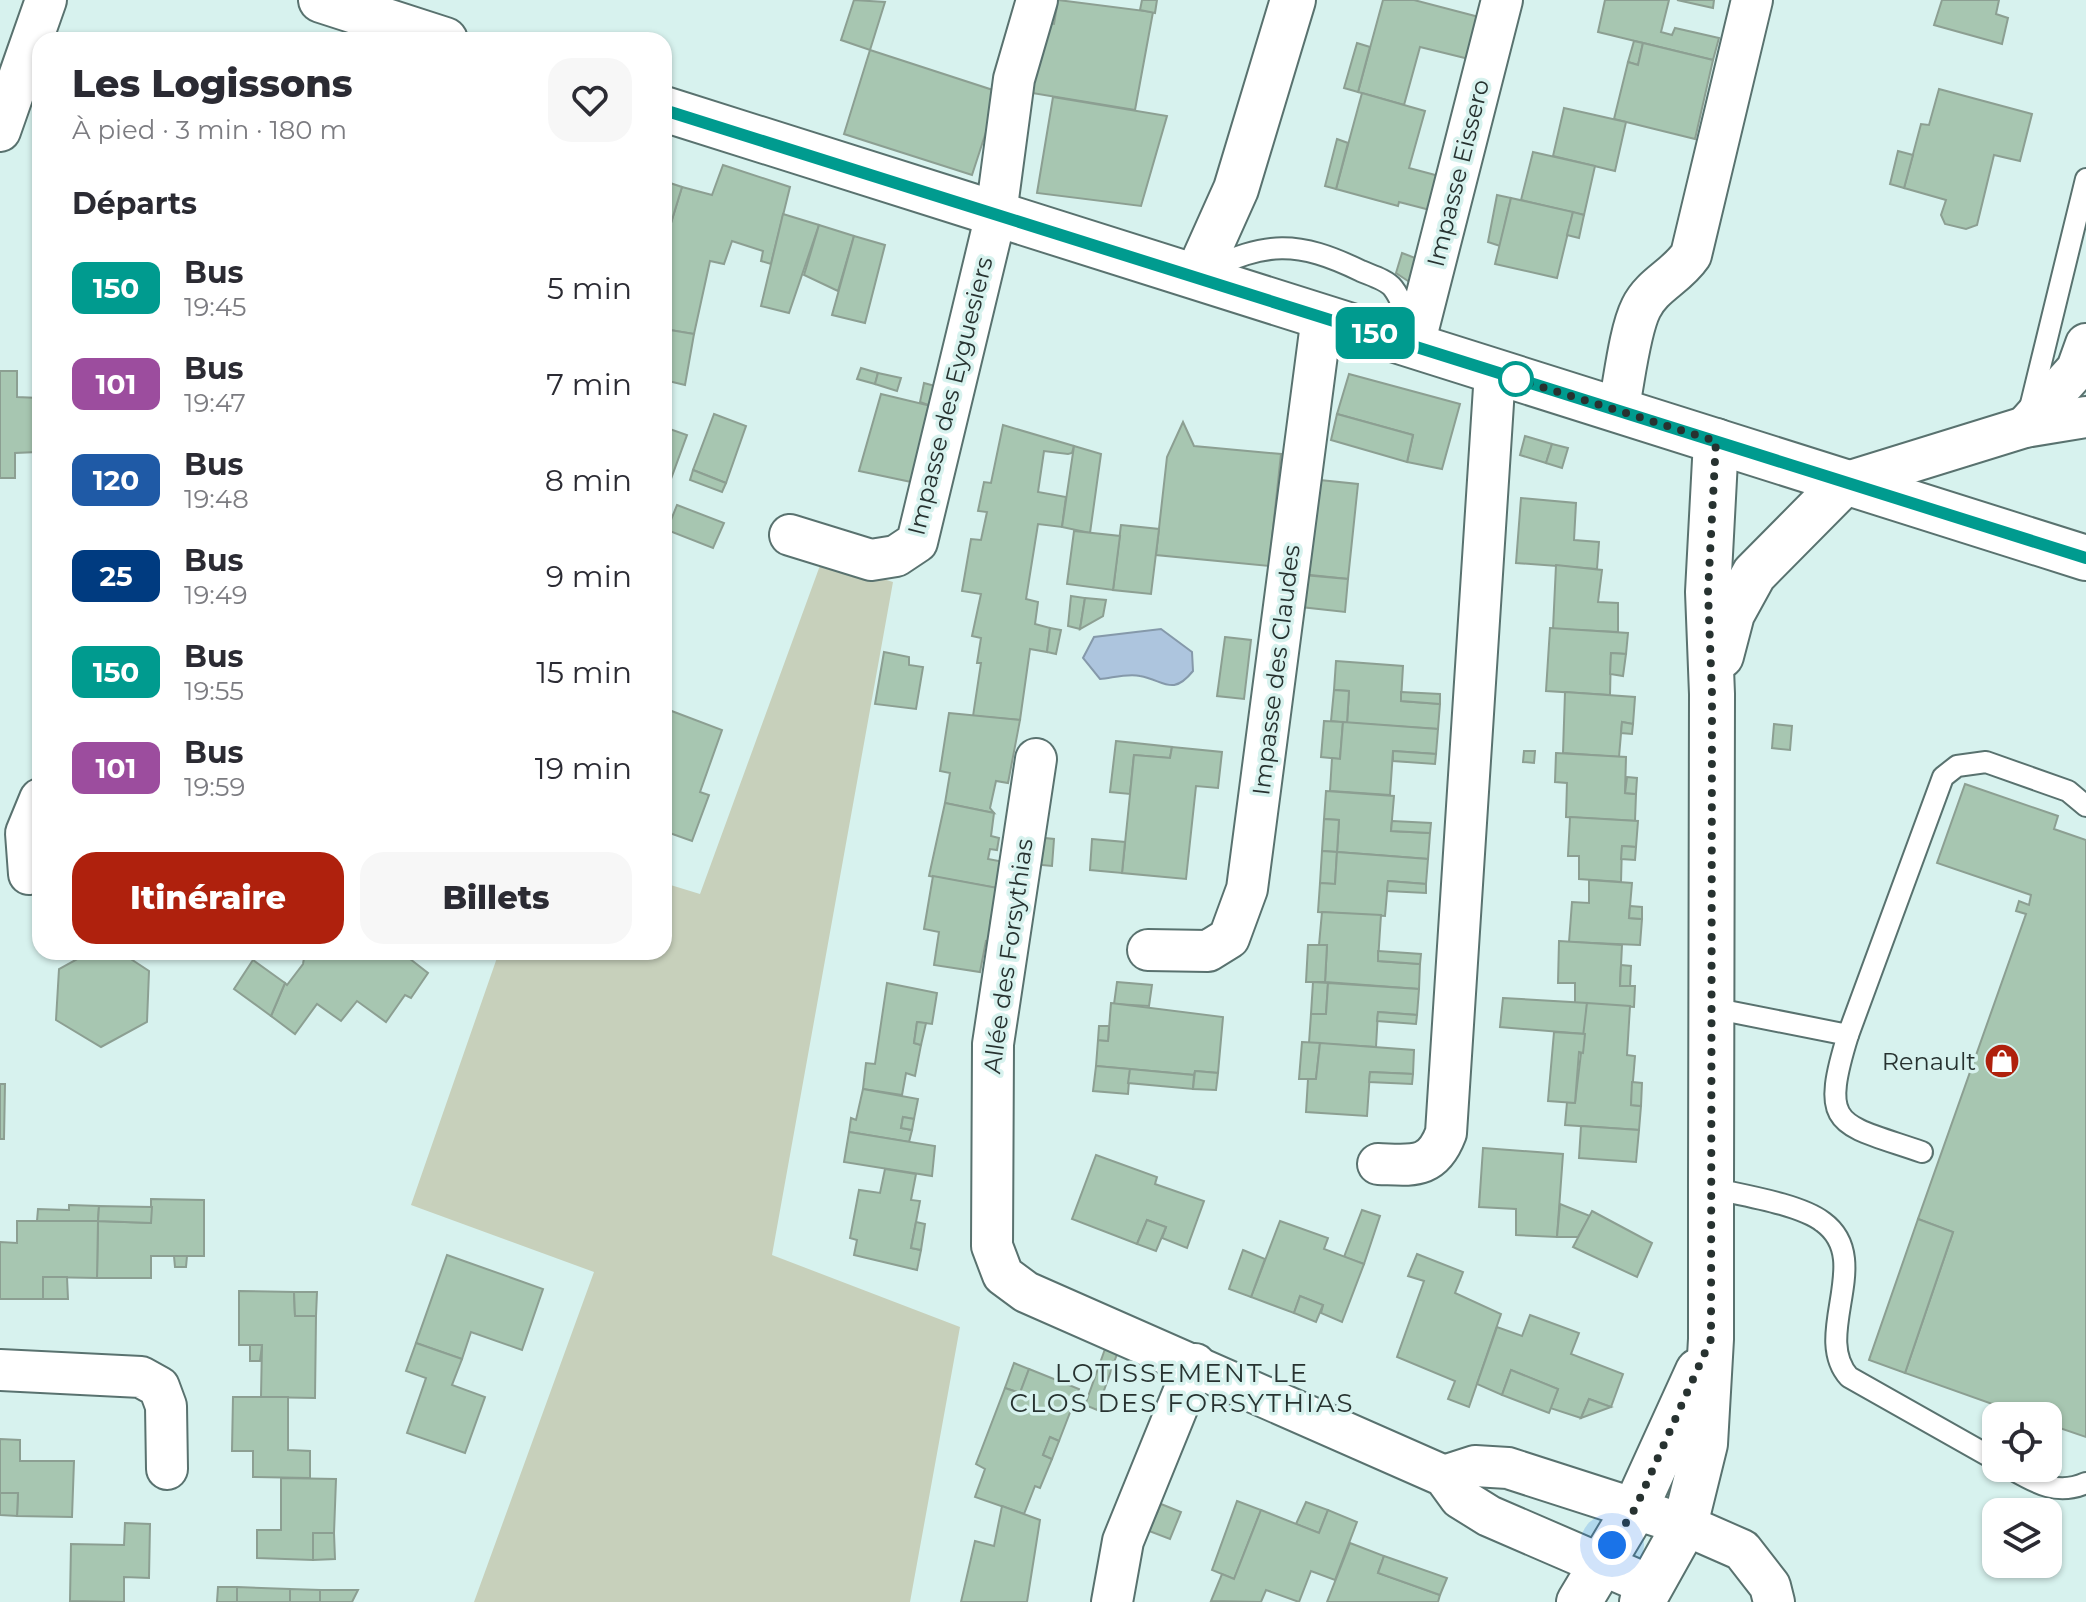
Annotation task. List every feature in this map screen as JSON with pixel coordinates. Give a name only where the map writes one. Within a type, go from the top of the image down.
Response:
[{"type":"street","points":[[35,32],[46,0]]},
{"type":"street","points":[[321,0],[364,28],[391,32]]},
{"type":"street","points":[[996,214],[1014,79],[1037,0]]},
{"type":"street","points":[[1197,276],[1236,189],[1293,0]]},
{"type":"street","name":"Impasse Eissero","points":[[1414,345],[1502,0]]},
{"type":"street","points":[[1618,411],[1640,309],[1655,288],[1679,273],[1691,255],[1752,0]]},
{"type":"street","points":[[0,131],[32,40]]},
{"type":"street","points":[[672,112],[2086,558]]},
{"type":"street","name":"Impasse des Eyguesiers","points":[[790,535],[871,560],[896,556],[917,542],[996,214]]},
{"type":"street","name":"Impasse des Claudes","points":[[1148,950],[1208,951],[1218,945],[1229,938],[1247,889],[1322,316]]},
{"type":"street","points":[[2025,427],[2077,369],[2086,344]]},
{"type":"street","points":[[1378,1164],[1419,1165],[1438,1152],[1446,1133],[1495,372]]},
{"type":"street","points":[[1712,694],[1732,614],[1754,574],[1844,483],[2025,427],[2086,417]]},
{"type":"street","points":[[1646,1594],[1685,1525],[1705,1444],[1711,1339],[1712,694],[1708,592],[1716,441]]},
{"type":"street","name":"Allée des Forsythias","points":[[1036,759],[993,1044],[992,1246],[1003,1275],[1026,1292],[1444,1476],[1460,1498],[1489,1516],[1601,1564],[1646,1594]]},
{"type":"street","points":[[23,878],[26,833],[32,818]]},
{"type":"street","points":[[1579,1602],[1636,1507],[1711,1339]]},
{"type":"street","points":[[1112,1602],[1123,1541],[1195,1364]]},
{"type":"street","points":[[0,1370],[141,1377],[159,1387],[166,1406],[167,1469]]},
{"type":"street","points":[[1444,1476],[1475,1466],[1508,1468],[1685,1525],[1742,1550],[1770,1586],[1774,1602]]},
{"type":"lane","points":[[2025,427],[2086,179]]},
{"type":"lane","points":[[1197,276],[1245,251],[1291,247],[1337,259],[1392,286],[1403,307],[1414,345]]},
{"type":"lane","points":[[1922,1152],[1861,1131],[1843,1119],[1833,1103],[1834,1079],[1943,777],[1970,761],[1986,762],[2068,791],[2086,806]]},
{"type":"lane","points":[[1712,1008],[1848,1035]]},
{"type":"lane","points":[[1711,1188],[1772,1202],[1824,1222],[1840,1244],[1845,1269],[1835,1351],[1839,1366],[1849,1377],[1982,1452]]},
{"type":"lane","points":[[2034,1482],[2043,1487],[2071,1489],[2086,1483]]},
{"type":"green space","points":[[822,560],[893,582],[772,1255],[960,1327],[910,1602],[474,1602],[594,1272],[411,1205],[496,960],[672,960],[672,885],[700,894]]},
{"type":"water","points":[[1161,629],[1192,652],[1193,671],[1179,683],[1168,685],[1135,675],[1100,679],[1083,658],[1094,637]]},
{"type":"building","points":[[854,0],[885,2],[870,50],[841,40]]},
{"type":"building","points":[[1058,0],[1153,12],[1135,110],[1026,92],[1039,22],[1054,24]]},
{"type":"building","points":[[1142,0],[1157,0],[1155,13],[1140,10]]},
{"type":"building","points":[[1383,0],[1414,0],[1479,17],[1469,59],[1420,47],[1404,105],[1358,92]]},
{"type":"building","points":[[1605,0],[1669,0],[1661,32],[1672,35],[1675,28],[1719,38],[1713,60],[1598,32]]},
{"type":"building","points":[[1677,0],[1714,0],[1713,8]]},
{"type":"building","points":[[1942,0],[1999,0],[1996,14],[2008,18],[2002,44],[1934,25]]},
{"type":"building","points":[[1634,41],[1643,43],[1638,65],[1628,62]]},
{"type":"building","points":[[1357,43],[1370,47],[1358,92],[1344,88]]},
{"type":"building","points":[[1643,43],[1713,60],[1695,139],[1614,119],[1628,62],[1638,65]]},
{"type":"building","points":[[870,50],[999,92],[972,175],[844,134]]},
{"type":"building","points":[[1939,89],[2032,114],[2020,161],[1994,155],[1977,225],[1966,229],[1945,224],[1941,215],[1946,200],[1904,188],[1921,124],[1929,125]]},
{"type":"building","points":[[1362,93],[1425,111],[1409,168],[1439,176],[1430,210],[1399,202],[1398,206],[1336,189]]},
{"type":"building","points":[[1053,97],[1167,116],[1141,206],[1037,193]]},
{"type":"building","points":[[1564,108],[1626,122],[1615,171],[1553,156]]},
{"type":"building","points":[[1337,139],[1348,143],[1336,189],[1325,186]]},
{"type":"building","points":[[1898,151],[1913,155],[1904,188],[1890,184]]},
{"type":"building","points":[[1533,152],[1595,166],[1584,215],[1521,200]]},
{"type":"building","points":[[723,165],[790,187],[771,264],[761,261],[763,251],[732,241],[724,264],[710,261],[694,334],[672,330],[672,220],[682,187],[712,195]]},
{"type":"building","points":[[672,184],[682,187],[672,220]]},
{"type":"building","points":[[1497,195],[1511,198],[1500,246],[1488,242]]},
{"type":"building","points":[[1511,198],[1573,212],[1557,278],[1495,264]]},
{"type":"building","points":[[1573,212],[1584,215],[1579,238],[1567,235]]},
{"type":"building","points":[[783,214],[819,225],[789,313],[761,306]]},
{"type":"building","points":[[819,225],[854,236],[838,291],[804,275]]},
{"type":"building","points":[[854,236],[885,245],[865,323],[832,315]]},
{"type":"building","points":[[1402,253],[1418,259],[1411,283],[1396,273]]},
{"type":"building","points":[[672,330],[694,334],[685,385],[672,382]]},
{"type":"building","points":[[861,368],[878,373],[875,384],[857,379]]},
{"type":"building","points":[[0,371],[17,371],[17,397],[32,398],[32,452],[15,453],[15,478],[0,478]]},
{"type":"building","points":[[878,373],[901,378],[897,391],[875,384]]},
{"type":"building","points":[[1349,374],[1460,404],[1442,469],[1407,462],[1413,435],[1337,414]]},
{"type":"building","points":[[924,383],[935,386],[931,406],[920,402]]},
{"type":"building","points":[[881,394],[931,406],[916,483],[859,471]]},
{"type":"building","points":[[714,414],[746,426],[726,483],[693,470]]},
{"type":"building","points":[[1337,414],[1413,435],[1407,462],[1331,440]]},
{"type":"building","points":[[1183,422],[1194,446],[1281,454],[1269,566],[1156,555],[1167,457]]},
{"type":"building","points":[[1003,425],[1074,446],[1072,453],[1068,454],[1044,451],[1038,492],[1066,497],[1062,527],[1038,524],[1026,599],[1038,602],[1035,624],[1050,628],[1047,652],[1030,649],[1020,720],[973,716],[981,663],[977,663],[981,638],[972,636],[981,594],[962,591],[971,539],[981,540],[987,512],[978,511],[984,482],[991,483]]},
{"type":"building","points":[[672,430],[687,435],[672,476]]},
{"type":"building","points":[[1525,436],[1552,444],[1546,463],[1520,455]]},
{"type":"building","points":[[1552,444],[1568,448],[1562,468],[1546,463]]},
{"type":"building","points":[[1074,446],[1101,454],[1090,533],[1062,527]]},
{"type":"building","points":[[693,470],[726,483],[722,492],[690,480]]},
{"type":"building","points":[[1310,479],[1358,484],[1348,579],[1301,574]]},
{"type":"building","points":[[1521,498],[1576,503],[1574,540],[1599,542],[1597,569],[1516,563]]},
{"type":"building","points":[[677,505],[724,523],[713,548],[672,532],[672,518]]},
{"type":"building","points":[[1121,525],[1159,529],[1151,594],[1113,590]]},
{"type":"building","points":[[1074,531],[1120,536],[1113,590],[1067,584]]},
{"type":"building","points":[[1556,565],[1602,570],[1598,602],[1618,603],[1618,632],[1553,629]]},
{"type":"building","points":[[1303,575],[1348,579],[1345,612],[1301,607]]},
{"type":"building","points":[[1071,596],[1085,598],[1080,629],[1068,626]]},
{"type":"building","points":[[1085,598],[1106,600],[1103,616],[1080,629]]},
{"type":"building","points":[[1050,628],[1061,630],[1056,654],[1047,652]]},
{"type":"building","points":[[1550,628],[1628,633],[1626,654],[1611,653],[1610,695],[1546,691]]},
{"type":"building","points":[[1225,637],[1251,640],[1244,699],[1217,696]]},
{"type":"building","points":[[884,652],[909,657],[909,665],[923,667],[916,709],[875,704]]},
{"type":"building","points":[[1611,653],[1626,654],[1623,676],[1610,674]]},
{"type":"building","points":[[1336,661],[1403,666],[1401,701],[1440,704],[1438,729],[1347,723],[1349,691],[1334,690]]},
{"type":"building","points":[[1334,690],[1349,691],[1347,723],[1331,721]]},
{"type":"building","points":[[1401,692],[1440,694],[1440,704],[1401,701]]},
{"type":"building","points":[[1565,692],[1635,697],[1633,724],[1622,722],[1619,757],[1563,753]]},
{"type":"building","points":[[672,711],[722,730],[700,792],[709,795],[692,841],[672,834]]},
{"type":"building","points":[[949,713],[1020,720],[1008,783],[996,781],[990,808],[994,813],[945,803],[950,773],[940,771]]},
{"type":"building","points":[[1324,721],[1343,722],[1340,759],[1321,757]]},
{"type":"building","points":[[1343,722],[1438,729],[1436,754],[1393,751],[1390,795],[1330,791],[1332,758],[1340,759]]},
{"type":"building","points":[[1622,722],[1633,724],[1632,734],[1621,733]]},
{"type":"building","points":[[1774,724],[1792,726],[1790,750],[1772,748]]},
{"type":"building","points":[[1116,741],[1172,747],[1170,758],[1134,755],[1130,794],[1110,792]]},
{"type":"building","points":[[1172,747],[1222,752],[1218,788],[1196,786],[1186,879],[1122,873],[1134,755],[1170,758]]},
{"type":"building","points":[[1393,751],[1436,754],[1435,764],[1393,761]]},
{"type":"building","points":[[1524,751],[1535,751],[1534,763],[1523,762]]},
{"type":"building","points":[[1556,753],[1626,757],[1625,793],[1636,794],[1635,821],[1566,817],[1567,783],[1555,782]]},
{"type":"building","points":[[1627,777],[1637,778],[1636,794],[1625,793]]},
{"type":"building","points":[[1965,784],[2058,816],[2054,829],[2086,840],[2086,1437],[2062,1429],[2062,1402],[1987,1402],[1905,1373],[1953,1232],[1918,1219],[2026,914],[2016,911],[2019,901],[2029,905],[2031,895],[1937,863]]},
{"type":"building","points":[[1326,791],[1394,796],[1391,831],[1430,833],[1428,859],[1337,852],[1339,820],[1324,819]]},
{"type":"building","points":[[945,803],[994,813],[991,836],[999,838],[997,850],[990,849],[988,859],[1004,862],[997,888],[929,876]]},
{"type":"building","points":[[1570,817],[1638,821],[1636,847],[1622,846],[1621,882],[1579,879],[1579,856],[1568,856]]},
{"type":"building","points":[[1324,819],[1339,820],[1337,852],[1322,851]]},
{"type":"building","points":[[1392,821],[1431,823],[1430,833],[1391,831]]},
{"type":"building","points":[[1035,837],[1054,839],[1052,866],[1032,864]]},
{"type":"building","points":[[1092,839],[1125,842],[1122,873],[1090,870]]},
{"type":"building","points":[[1622,846],[1636,847],[1635,860],[1621,859]]},
{"type":"building","points":[[1322,851],[1337,852],[1335,884],[1320,883]]},
{"type":"building","points":[[1337,852],[1428,859],[1426,884],[1388,881],[1385,916],[1318,912],[1320,883],[1335,884]]},
{"type":"building","points":[[933,876],[1003,889],[999,914],[992,914],[990,923],[996,928],[993,940],[986,941],[980,972],[934,965],[939,932],[924,929]]},
{"type":"building","points":[[1589,880],[1632,883],[1629,918],[1642,919],[1640,945],[1569,942],[1572,902],[1589,903]]},
{"type":"building","points":[[1388,881],[1426,884],[1426,893],[1387,891]]},
{"type":"building","points":[[1630,906],[1642,907],[1642,919],[1629,918]]},
{"type":"building","points":[[1322,912],[1381,915],[1378,961],[1420,964],[1419,989],[1325,982],[1327,945],[1319,945]]},
{"type":"building","points":[[1559,941],[1622,945],[1620,986],[1635,986],[1634,1007],[1575,1003],[1575,983],[1558,983]]},
{"type":"building","points":[[1308,945],[1327,945],[1325,982],[1306,982]]},
{"type":"building","points":[[1378,951],[1421,954],[1420,964],[1378,961]]},
{"type":"building","points":[[75,960],[132,960],[149,971],[147,1022],[101,1047],[56,1020],[59,969]]},
{"type":"building","points":[[253,960],[285,983],[271,1016],[234,989]]},
{"type":"building","points":[[304,960],[411,960],[428,973],[411,998],[405,995],[386,1022],[357,1001],[341,1021],[317,1004],[295,1034],[271,1016],[285,983],[287,985]]},
{"type":"building","points":[[1621,965],[1631,966],[1630,986],[1620,986]]},
{"type":"building","points":[[1117,982],[1152,985],[1149,1006],[1114,1004]]},
{"type":"building","points":[[1313,982],[1328,983],[1326,1014],[1311,1014]]},
{"type":"building","points":[[887,983],[937,993],[932,1024],[917,1022],[914,1043],[921,1045],[915,1076],[906,1073],[902,1095],[863,1089],[866,1063],[875,1064]]},
{"type":"building","points":[[1328,983],[1419,989],[1417,1015],[1378,1012],[1376,1047],[1309,1043],[1311,1014],[1326,1014]]},
{"type":"building","points":[[1503,998],[1587,1003],[1585,1034],[1500,1027]]},
{"type":"building","points":[[1111,1003],[1223,1017],[1218,1073],[1195,1071],[1194,1075],[1096,1066],[1098,1040],[1108,1041]]},
{"type":"building","points":[[1587,1003],[1630,1006],[1627,1055],[1635,1056],[1631,1105],[1641,1106],[1639,1130],[1565,1125],[1567,1102],[1575,1103]]},
{"type":"building","points":[[1378,1012],[1417,1015],[1416,1024],[1377,1021]]},
{"type":"building","points":[[917,1022],[926,1023],[921,1045],[914,1043]]},
{"type":"building","points":[[1099,1026],[1109,1026],[1108,1041],[1098,1040]]},
{"type":"building","points":[[1554,1032],[1585,1034],[1583,1053],[1579,1052],[1575,1103],[1548,1101]]},
{"type":"building","points":[[1302,1042],[1320,1043],[1316,1079],[1299,1079]]},
{"type":"building","points":[[1320,1043],[1414,1050],[1413,1074],[1370,1072],[1367,1116],[1306,1112],[1308,1079],[1316,1079]]},
{"type":"building","points":[[1096,1066],[1130,1069],[1128,1094],[1093,1091]]},
{"type":"building","points":[[1130,1069],[1194,1075],[1193,1089],[1128,1083]]},
{"type":"building","points":[[1195,1071],[1218,1073],[1216,1090],[1193,1089]]},
{"type":"building","points":[[1370,1072],[1413,1074],[1412,1084],[1369,1082]]},
{"type":"building","points":[[1632,1082],[1642,1083],[1641,1106],[1631,1105]]},
{"type":"building","points":[[0,1084],[5,1084],[4,1139],[0,1139]]},
{"type":"building","points":[[863,1089],[918,1099],[914,1119],[903,1117],[901,1128],[912,1130],[909,1142],[849,1132],[851,1118],[856,1120]]},
{"type":"building","points":[[903,1117],[914,1119],[912,1130],[901,1128]]},
{"type":"building","points":[[1581,1126],[1639,1130],[1636,1162],[1579,1158]]},
{"type":"building","points":[[849,1132],[935,1146],[932,1176],[844,1162]]},
{"type":"building","points":[[1483,1148],[1563,1154],[1557,1237],[1516,1235],[1516,1209],[1479,1207]]},
{"type":"building","points":[[1096,1155],[1157,1177],[1155,1184],[1204,1201],[1187,1248],[1162,1238],[1166,1227],[1147,1220],[1137,1244],[1072,1219]]},
{"type":"building","points":[[885,1169],[916,1174],[911,1200],[920,1201],[911,1248],[921,1250],[917,1270],[854,1255],[857,1240],[850,1238],[859,1190],[880,1193]]},
{"type":"building","points":[[151,1199],[204,1200],[204,1256],[151,1256],[151,1278],[97,1278],[98,1221],[151,1223]]},
{"type":"building","points":[[1560,1204],[1590,1216],[1578,1237],[1557,1237]]},
{"type":"building","points":[[69,1205],[99,1206],[98,1221],[37,1221],[38,1209],[69,1210]]},
{"type":"building","points":[[99,1206],[152,1207],[151,1223],[98,1221]]},
{"type":"building","points":[[1362,1210],[1380,1216],[1364,1264],[1344,1257]]},
{"type":"building","points":[[1592,1211],[1652,1243],[1637,1277],[1573,1247]]},
{"type":"building","points":[[1918,1219],[1953,1232],[1905,1373],[1869,1360]]},
{"type":"building","points":[[1147,1220],[1166,1227],[1156,1251],[1137,1244]]},
{"type":"building","points":[[17,1221],[98,1221],[97,1278],[43,1277],[43,1299],[0,1299],[0,1242],[17,1243]]},
{"type":"building","points":[[1280,1221],[1328,1238],[1324,1249],[1364,1264],[1342,1322],[1321,1313],[1323,1305],[1300,1296],[1294,1313],[1251,1297]]},
{"type":"building","points":[[916,1222],[925,1224],[921,1250],[911,1248]]},
{"type":"building","points":[[1243,1250],[1265,1259],[1251,1297],[1229,1289]]},
{"type":"building","points":[[1417,1254],[1463,1272],[1455,1293],[1501,1314],[1469,1407],[1448,1399],[1455,1381],[1397,1357],[1424,1281],[1408,1276]]},
{"type":"building","points":[[447,1255],[543,1289],[522,1350],[471,1332],[462,1359],[416,1343]]},
{"type":"building","points":[[174,1256],[187,1256],[186,1267],[175,1267]]},
{"type":"building","points":[[43,1277],[67,1277],[68,1299],[43,1299]]},
{"type":"building","points":[[239,1291],[294,1292],[295,1316],[316,1316],[315,1398],[261,1397],[262,1345],[239,1345]]},
{"type":"building","points":[[294,1292],[317,1292],[316,1316],[295,1316]]},
{"type":"building","points":[[1300,1296],[1323,1305],[1316,1322],[1294,1313]]},
{"type":"building","points":[[1530,1315],[1579,1333],[1571,1354],[1623,1374],[1611,1407],[1589,1399],[1581,1418],[1550,1408],[1558,1389],[1511,1370],[1502,1395],[1477,1384],[1497,1327],[1522,1336]]},
{"type":"building","points":[[416,1343],[462,1359],[452,1385],[485,1397],[465,1453],[407,1433],[426,1378],[406,1371]]},
{"type":"building","points":[[250,1345],[262,1345],[260,1361],[250,1361]]},
{"type":"building","points":[[1105,1349],[1117,1354],[1097,1410],[1085,1405]]},
{"type":"building","points":[[1014,1363],[1029,1369],[1020,1393],[1005,1388]]},
{"type":"building","points":[[1029,1369],[1079,1389],[1059,1441],[1050,1437],[1043,1455],[1052,1459],[1040,1488],[1035,1486],[1024,1514],[975,1497],[985,1469],[976,1464],[1005,1388],[1020,1393]]},
{"type":"building","points":[[1511,1370],[1558,1389],[1549,1413],[1502,1395]]},
{"type":"building","points":[[233,1397],[288,1397],[288,1450],[310,1451],[310,1478],[253,1477],[253,1451],[232,1451]]},
{"type":"building","points":[[1589,1399],[1611,1407],[1581,1418]]},
{"type":"building","points":[[1050,1437],[1059,1441],[1052,1459],[1043,1455]]},
{"type":"building","points":[[0,1439],[20,1440],[20,1461],[74,1461],[72,1517],[17,1516],[18,1493],[0,1493]]},
{"type":"building","points":[[281,1478],[336,1479],[334,1533],[313,1533],[313,1560],[257,1558],[257,1530],[281,1530]]},
{"type":"building","points":[[0,1493],[18,1493],[17,1516],[0,1515]]},
{"type":"building","points":[[1237,1501],[1261,1510],[1234,1579],[1212,1570]]},
{"type":"building","points":[[1306,1502],[1328,1510],[1319,1533],[1296,1524]]},
{"type":"building","points":[[1161,1504],[1181,1512],[1170,1539],[1149,1531]]},
{"type":"building","points":[[1002,1506],[1040,1520],[1027,1602],[961,1602],[975,1541],[994,1546]]},
{"type":"building","points":[[1261,1510],[1319,1533],[1328,1510],[1357,1522],[1335,1580],[1311,1571],[1299,1602],[1266,1590],[1261,1602],[1211,1601],[1222,1574],[1234,1579]]},
{"type":"building","points":[[125,1523],[150,1524],[149,1578],[124,1577],[124,1602],[70,1601],[71,1544],[124,1545]]},
{"type":"building","points":[[313,1533],[334,1533],[335,1559],[313,1560]]},
{"type":"building","points":[[1350,1543],[1384,1556],[1378,1573],[1440,1595],[1438,1602],[1327,1602]]},
{"type":"building","points":[[1384,1556],[1447,1578],[1440,1595],[1378,1573]]},
{"type":"building","points":[[218,1587],[237,1587],[237,1602],[217,1602]]},
{"type":"building","points":[[237,1587],[290,1589],[290,1602],[237,1602]]},
{"type":"building","points":[[290,1589],[320,1590],[320,1602],[290,1602]]},
{"type":"building","points":[[320,1590],[358,1590],[352,1602],[320,1602]]},
{"type":"bus line","name":"150","points":[[672,113],[2086,558]]},
{"type":"place","name":"Renault","points":[[2002,1061]]},
{"type":"district","name":"LOTISSEMENT LE CLOS DES FORSYTHIAS","points":[[1182,1388]]},
{"type":"route","points":[[1516,379],[1716,441],[1708,592],[1712,694],[1711,1339],[1678,1419],[1636,1507],[1612,1545]]}]
